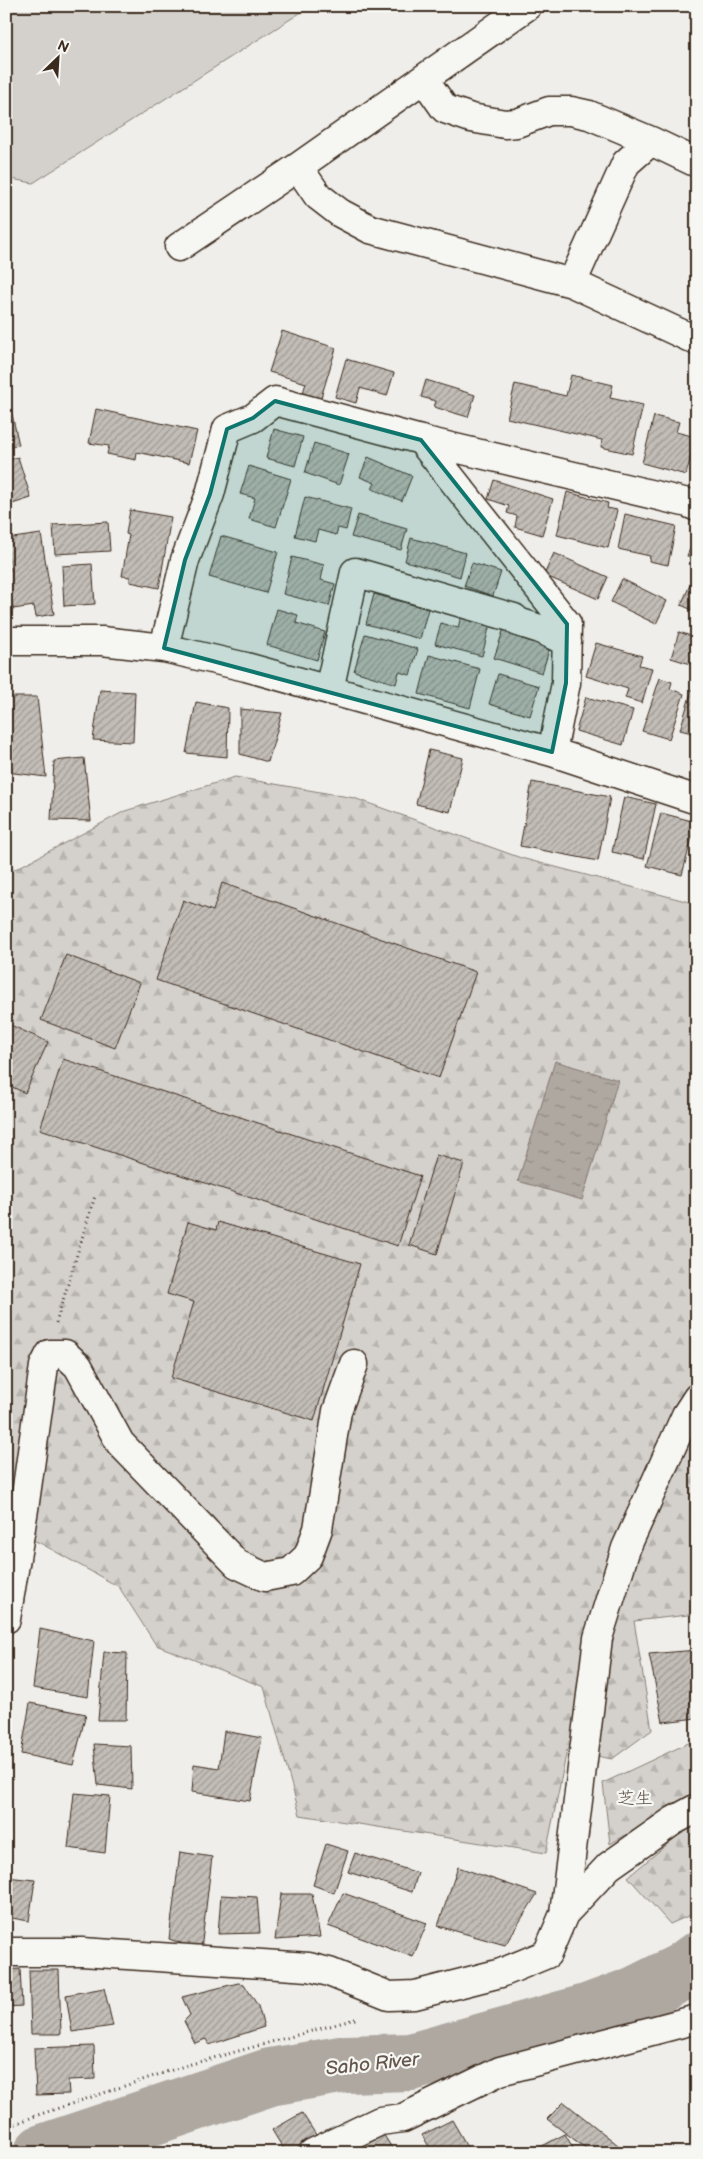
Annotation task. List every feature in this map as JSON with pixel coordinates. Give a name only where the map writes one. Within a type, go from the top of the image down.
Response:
[{"type":"street","points":[[179,247],[298,168],[527,6]]},
{"type":"street","points":[[424,79],[445,109],[471,118],[505,124],[517,123],[550,111],[571,111],[589,115],[697,163]]},
{"type":"street","points":[[572,283],[626,163],[651,141]]},
{"type":"street","points":[[298,168],[318,196],[340,213],[370,229],[572,283],[697,341]]},
{"type":"street","points":[[164,648],[186,560],[210,494],[227,429],[252,418],[275,401],[421,440],[688,503],[697,507]]},
{"type":"street","points":[[421,440],[567,624],[566,683],[552,752]]},
{"type":"street","points":[[330,690],[355,572],[514,618],[518,622],[540,629],[567,642]]},
{"type":"street","points":[[6,641],[102,641],[164,648],[246,667],[552,752],[697,800]]},
{"type":"street","points":[[6,1619],[44,1366],[50,1354],[65,1354],[78,1366],[120,1443],[237,1564],[264,1577],[291,1572],[308,1556],[318,1529],[337,1411],[354,1364]]},
{"type":"street","points":[[6,1952],[100,1953],[309,1967],[329,1972],[390,1996],[415,1995],[501,1973],[547,1954],[564,1914],[598,1638],[626,1548],[686,1415],[697,1398]]},
{"type":"street","points":[[564,1914],[609,1866],[673,1821],[697,1808]]},
{"type":"street","points":[[313,2153],[380,2121],[403,2118],[500,2072],[697,2019]]},
{"type":"path","points":[[692,1148],[697,1143]]},
{"type":"path","points":[[55,1326],[95,1196]]},
{"type":"path","points":[[6,2128],[35,2116],[184,2066],[368,2015]]},
{"type":"highlighted area","points":[[275,401],[421,440],[567,624],[566,683],[552,752],[164,648],[185,560],[210,494],[227,429],[253,418]]},
{"type":"green space","points":[[6,6],[311,6],[33,183],[6,178]]},
{"type":"green space","points":[[235,777],[354,798],[521,858],[697,904],[697,1614],[634,1621],[652,1730],[612,1759],[567,1750],[546,1853],[300,1815],[264,1687],[156,1645],[119,1587],[40,1543],[6,1529],[6,874],[125,811]]},
{"type":"green space","name":"芝生","points":[[697,1739],[697,1794],[610,1844],[603,1783]]},
{"type":"green space","name":"芝生","points":[[697,1823],[697,1912],[670,1924],[628,1877],[683,1831]]},
{"type":"water","points":[[555,1061],[618,1080],[582,1200],[518,1181]]},
{"type":"building","points":[[282,331],[336,348],[320,401],[302,396],[306,383],[269,372]]},
{"type":"building","points":[[346,359],[394,373],[387,396],[360,388],[356,403],[335,397]]},
{"type":"building","points":[[571,375],[613,385],[610,398],[643,405],[632,454],[601,447],[602,440],[507,418],[515,384],[566,396]]},
{"type":"building","points":[[426,380],[475,395],[468,417],[434,407],[436,401],[421,397]]},
{"type":"building","points":[[6,401],[9,401],[19,445],[6,447]]},
{"type":"building","points":[[96,409],[197,431],[189,463],[137,452],[136,460],[107,454],[109,446],[89,443]]},
{"type":"building","points":[[654,416],[679,422],[676,432],[696,437],[686,475],[642,463]]},
{"type":"building","points":[[274,429],[303,437],[295,466],[266,458]]},
{"type":"building","points":[[314,443],[349,454],[339,485],[305,473]]},
{"type":"building","points":[[18,457],[31,498],[6,506],[6,461]]},
{"type":"building","points":[[368,457],[412,476],[402,501],[372,489],[375,483],[360,477]]},
{"type":"building","points":[[249,466],[291,479],[276,527],[249,519],[255,498],[240,494]]},
{"type":"building","points":[[494,480],[553,499],[542,535],[515,527],[517,516],[507,513],[509,506],[488,499]]},
{"type":"building","points":[[567,492],[608,503],[607,508],[617,510],[608,548],[557,535]]},
{"type":"building","points":[[305,497],[351,509],[346,530],[338,528],[336,535],[318,530],[315,541],[295,536]]},
{"type":"building","points":[[130,510],[171,517],[159,588],[130,582],[130,577],[122,576],[129,535],[126,534]]},
{"type":"building","points":[[625,514],[676,526],[668,565],[649,561],[650,556],[618,549]]},
{"type":"building","points":[[358,515],[407,529],[401,550],[351,537]]},
{"type":"building","points":[[108,522],[110,551],[55,554],[53,525]]},
{"type":"building","points":[[697,533],[697,560],[687,556]]},
{"type":"building","points":[[41,534],[54,614],[36,617],[34,606],[13,609],[6,571],[11,570],[6,539]]},
{"type":"building","points":[[221,536],[278,552],[266,593],[209,577]]},
{"type":"building","points":[[411,538],[466,553],[460,577],[405,561]]},
{"type":"building","points":[[554,553],[608,577],[598,599],[544,575]]},
{"type":"building","points":[[292,557],[324,565],[321,580],[335,584],[329,606],[283,594]]},
{"type":"building","points":[[472,563],[501,572],[493,596],[464,586]]},
{"type":"building","points":[[92,564],[95,604],[64,606],[62,566]]},
{"type":"building","points":[[694,576],[697,577],[697,612],[681,605]]},
{"type":"building","points":[[622,579],[667,601],[656,624],[611,602]]},
{"type":"building","points":[[374,594],[428,609],[420,639],[366,624]]},
{"type":"building","points":[[277,609],[298,615],[296,623],[325,632],[317,660],[267,645]]},
{"type":"building","points":[[461,616],[490,624],[482,656],[435,644],[441,623],[458,628]]},
{"type":"building","points":[[504,628],[522,634],[520,638],[550,647],[542,673],[494,658]]},
{"type":"building","points":[[679,632],[697,638],[697,666],[671,658]]},
{"type":"building","points":[[365,634],[418,649],[410,675],[399,672],[396,684],[354,671]]},
{"type":"building","points":[[596,643],[642,656],[639,665],[652,668],[642,703],[625,698],[628,689],[586,676]]},
{"type":"building","points":[[429,655],[480,669],[470,708],[419,694]]},
{"type":"building","points":[[498,674],[539,686],[530,716],[489,704]]},
{"type":"building","points":[[660,678],[672,682],[670,689],[684,694],[669,739],[642,731]]},
{"type":"building","points":[[692,689],[697,691],[697,744],[693,743],[696,734],[680,730]]},
{"type":"building","points":[[100,690],[135,692],[133,742],[93,740]]},
{"type":"building","points":[[6,697],[37,697],[46,777],[6,772]]},
{"type":"building","points":[[586,697],[633,710],[623,745],[576,731]]},
{"type":"building","points":[[196,702],[228,708],[227,757],[186,753]]},
{"type":"building","points":[[240,709],[282,713],[268,762],[240,754]]},
{"type":"building","points":[[429,750],[463,758],[450,812],[416,804]]},
{"type":"building","points":[[84,758],[91,821],[51,820],[54,761]]},
{"type":"building","points":[[532,782],[610,797],[598,861],[520,846]]},
{"type":"building","points":[[624,797],[656,804],[644,859],[612,852]]},
{"type":"building","points":[[661,813],[696,822],[682,875],[647,866]]},
{"type":"building","points":[[222,883],[476,972],[439,1078],[156,980],[183,900],[213,911]]},
{"type":"building","points":[[66,955],[140,983],[115,1048],[41,1020]]},
{"type":"building","points":[[6,1023],[48,1042],[25,1093],[6,1084]]},
{"type":"building","points":[[63,1059],[420,1176],[398,1246],[40,1129]]},
{"type":"building","points":[[436,1155],[464,1163],[437,1254],[409,1245]]},
{"type":"building","points":[[188,1222],[216,1230],[218,1222],[360,1264],[314,1421],[171,1378],[194,1302],[167,1294]]},
{"type":"building","points":[[40,1629],[94,1641],[88,1697],[33,1688]]},
{"type":"building","points":[[697,1650],[697,1718],[663,1722],[649,1654]]},
{"type":"building","points":[[104,1652],[127,1653],[126,1720],[98,1720]]},
{"type":"building","points":[[30,1703],[86,1714],[73,1765],[21,1754]]},
{"type":"building","points":[[224,1731],[262,1738],[250,1801],[192,1792],[194,1764],[219,1768]]},
{"type":"building","points":[[94,1744],[131,1746],[132,1789],[98,1785]]},
{"type":"building","points":[[74,1793],[110,1796],[105,1853],[68,1848]]},
{"type":"building","points":[[326,1844],[348,1851],[334,1893],[313,1885]]},
{"type":"building","points":[[180,1852],[212,1857],[201,1950],[169,1939]]},
{"type":"building","points":[[355,1853],[418,1873],[412,1892],[348,1872]]},
{"type":"building","points":[[458,1867],[537,1894],[505,1945],[438,1926]]},
{"type":"building","points":[[6,1877],[35,1880],[29,1921],[6,1917]]},
{"type":"building","points":[[343,1893],[427,1923],[413,1957],[328,1926]]},
{"type":"building","points":[[281,1894],[312,1894],[320,1937],[275,1940]]},
{"type":"building","points":[[221,1895],[257,1897],[260,1933],[218,1934]]},
{"type":"building","points":[[20,1969],[22,2006],[6,2007],[6,1970]]},
{"type":"building","points":[[29,1970],[59,1970],[61,2034],[31,2034]]},
{"type":"building","points":[[238,1983],[244,1984],[258,2006],[264,2027],[209,2045],[206,2039],[195,2043],[184,2021],[190,2015],[182,1997]]},
{"type":"building","points":[[104,1988],[113,2026],[72,2032],[66,1995]]},
{"type":"building","points":[[94,2046],[95,2079],[68,2080],[69,2094],[36,2095],[34,2048]]},
{"type":"building","points":[[564,2102],[623,2149],[620,2153],[592,2153],[547,2119]]},
{"type":"building","points":[[302,2113],[320,2141],[297,2153],[286,2153],[272,2130]]},
{"type":"building","points":[[452,2120],[471,2153],[433,2153],[422,2135]]},
{"type":"building","points":[[382,2132],[395,2153],[343,2153]]},
{"type":"building","points":[[565,2134],[576,2153],[529,2153]]},
{"type":"building","points":[[697,2142],[697,2153],[687,2153]]},
{"type":"waterway","name":"Saho River","points":[[43,2153],[270,2077],[346,2064],[411,2062],[587,2013],[636,1995],[684,1971],[697,1961]]}]
